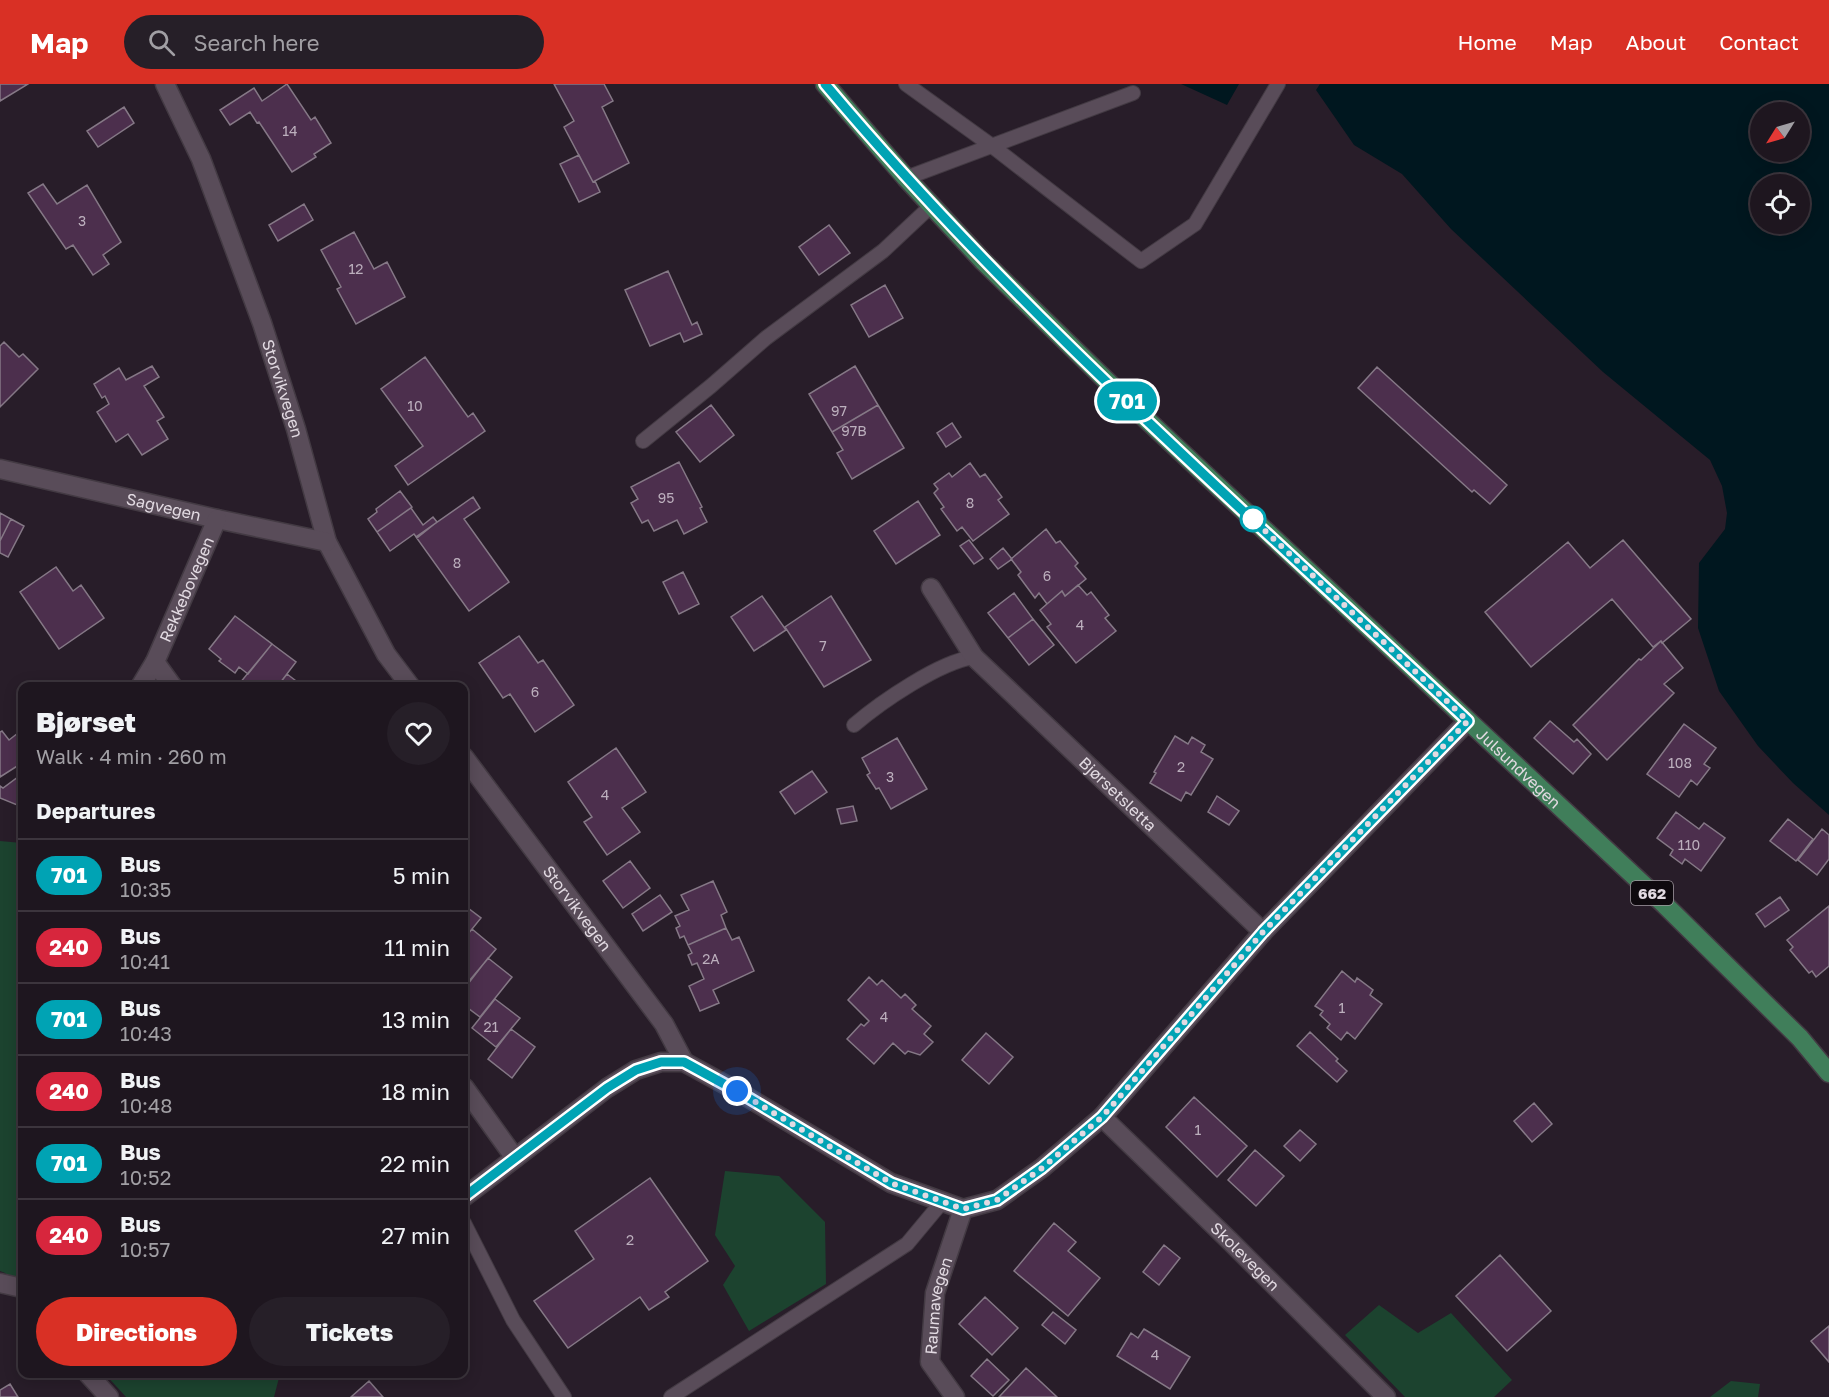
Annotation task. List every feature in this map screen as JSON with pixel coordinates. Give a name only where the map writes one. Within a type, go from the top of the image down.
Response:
[{"type":"main road","name":"Julsundvegen","points":[[825,84],[906,178],[983,261],[1147,420],[1739,976],[1800,1038],[1829,1073]]},
{"type":"street","name":"Storvikvegen","points":[[165,84],[201,159],[262,323],[297,429],[327,542],[386,654],[407,682]]},
{"type":"street","name":"Sagvegen","points":[[0,469],[327,542]]},
{"type":"street","name":"Rekkebovegen","points":[[143,682],[155,662],[217,519]]},
{"type":"street","name":"Bjørsetsletta","points":[[931,588],[974,657],[1263,932]]},
{"type":"street","name":"Rekkebovegen","points":[[155,662],[169,682]]},
{"type":"street","points":[[468,1194],[607,1088],[636,1070],[661,1062],[684,1062],[891,1183],[963,1209],[997,1200],[1042,1168],[1102,1117],[1263,932],[1468,721]]},
{"type":"street","name":"Storvikvegen","points":[[468,762],[664,1024],[684,1062]]},
{"type":"street","points":[[468,1093],[515,1158]]},
{"type":"street","name":"Skolevegen","points":[[1102,1117],[1386,1397]]},
{"type":"street","name":"Raumavegen","points":[[955,1397],[930,1362],[935,1293],[963,1209]]},
{"type":"street","points":[[0,1283],[18,1287]]},
{"type":"street","points":[[92,1378],[109,1397]]},
{"type":"lane","points":[[906,84],[992,146],[1141,261],[1195,224],[1278,84]]},
{"type":"lane","points":[[906,178],[1133,93]]},
{"type":"lane","points":[[643,441],[766,338],[883,251],[931,206]]},
{"type":"lane","points":[[854,725],[869,712],[914,683],[952,663],[974,657]]},
{"type":"lane","points":[[671,1397],[907,1244],[942,1202]]},
{"type":"lane","points":[[468,1231],[513,1320],[564,1397]]},
{"type":"green space","points":[[0,841],[18,843],[18,1285],[0,1271]]},
{"type":"green space","points":[[725,1171],[779,1176],[825,1222],[826,1284],[749,1331],[723,1285],[735,1266],[715,1235]]},
{"type":"green space","points":[[1379,1305],[1418,1333],[1451,1313],[1512,1380],[1494,1397],[1405,1397],[1345,1335]]},
{"type":"green space","points":[[109,1378],[279,1378],[274,1397],[126,1397]]},
{"type":"green space","points":[[1731,1381],[1760,1384],[1758,1397],[1710,1397]]},
{"type":"water","points":[[1181,84],[1239,84],[1227,105]]},
{"type":"water","points":[[1320,84],[1829,84],[1829,815],[1793,783],[1758,746],[1719,691],[1698,628],[1699,563],[1725,529],[1727,513],[1722,486],[1710,460],[1603,372],[1451,229],[1402,174],[1354,145],[1316,90]]},
{"type":"building","points":[[0,84],[28,84],[0,101]]},
{"type":"building","points":[[287,84],[311,120],[315,117],[331,143],[314,154],[316,157],[292,172],[250,112],[230,125],[220,110],[254,88],[262,101]]},
{"type":"building","points":[[554,84],[604,84],[613,101],[602,107],[629,163],[593,182],[564,127],[574,121]]},
{"type":"building","points":[[124,107],[134,123],[98,147],[87,131]]},
{"type":"building","points":[[579,155],[600,192],[579,202],[560,164]]},
{"type":"building","points":[[43,184],[57,204],[87,185],[121,242],[103,255],[109,264],[93,275],[73,245],[66,249],[28,193]]},
{"type":"building","points":[[304,204],[313,220],[278,241],[269,225]]},
{"type":"building","points":[[829,225],[850,253],[819,275],[799,247]]},
{"type":"building","points":[[354,232],[374,269],[387,262],[405,297],[356,324],[337,289],[341,287],[321,250]]},
{"type":"building","points":[[668,271],[692,325],[697,322],[702,334],[684,342],[680,333],[650,346],[625,290]]},
{"type":"building","points":[[885,285],[903,318],[869,337],[851,305]]},
{"type":"building","points":[[4,342],[19,357],[23,354],[38,369],[0,407],[0,346]]},
{"type":"building","points":[[425,357],[468,417],[473,413],[485,431],[408,485],[395,466],[423,446],[381,389]]},
{"type":"building","points":[[152,366],[159,377],[144,386],[164,417],[157,421],[168,439],[142,455],[128,434],[116,442],[97,412],[109,404],[105,396],[102,398],[94,384],[119,368],[126,380]]},
{"type":"building","points":[[855,366],[878,405],[832,432],[809,394]]},
{"type":"building","points":[[1377,367],[1507,485],[1490,504],[1474,490],[1472,492],[1358,388]]},
{"type":"building","points":[[711,405],[734,435],[700,462],[676,432]]},
{"type":"building","points":[[878,405],[904,448],[852,479],[837,453],[843,450],[832,432]]},
{"type":"building","points":[[952,423],[961,437],[946,447],[937,433]]},
{"type":"building","points":[[679,462],[702,507],[700,508],[707,522],[684,534],[677,520],[654,531],[648,520],[642,523],[631,503],[638,499],[631,487]]},
{"type":"building","points":[[970,463],[980,477],[985,474],[1002,497],[998,500],[1009,514],[973,541],[962,527],[957,531],[941,509],[944,507],[934,493],[938,489],[934,484],[949,473],[952,477]]},
{"type":"building","points":[[400,491],[412,507],[377,532],[368,519],[377,512],[376,509]]},
{"type":"building","points":[[473,497],[480,508],[464,519],[509,582],[469,611],[416,537]]},
{"type":"building","points":[[918,501],[940,535],[896,564],[874,531]]},
{"type":"building","points":[[411,508],[423,525],[433,517],[437,522],[417,538],[414,534],[390,551],[377,532]]},
{"type":"building","points":[[0,513],[11,519],[0,541]]},
{"type":"building","points":[[11,519],[24,526],[8,557],[0,553],[0,541]]},
{"type":"building","points":[[1046,529],[1056,543],[1060,541],[1078,563],[1075,566],[1086,579],[1065,596],[1062,591],[1047,604],[1039,593],[1035,598],[1018,575],[1021,572],[1011,559]]},
{"type":"building","points":[[969,540],[983,558],[974,564],[960,546]]},
{"type":"building","points":[[1623,540],[1691,619],[1662,643],[1661,641],[1653,647],[1612,599],[1531,667],[1485,612],[1568,542],[1590,568]]},
{"type":"building","points":[[1003,548],[1012,559],[998,569],[990,559]]},
{"type":"building","points":[[56,567],[73,591],[81,585],[104,618],[59,649],[20,592]]},
{"type":"building","points":[[683,572],[699,604],[679,614],[663,582]]},
{"type":"building","points":[[1078,585],[1087,595],[1091,592],[1109,615],[1105,618],[1116,631],[1076,663],[1047,627],[1051,624],[1040,610],[1062,591],[1065,596]]},
{"type":"building","points":[[1014,593],[1033,619],[1008,638],[988,613]]},
{"type":"building","points":[[762,596],[786,630],[754,651],[731,617]]},
{"type":"building","points":[[831,596],[871,660],[824,687],[785,627]]},
{"type":"building","points":[[235,616],[272,644],[248,674],[239,667],[235,673],[219,661],[221,659],[209,649]]},
{"type":"building","points":[[1033,619],[1054,645],[1029,665],[1008,638]]},
{"type":"building","points":[[519,636],[538,663],[543,660],[574,705],[535,732],[510,694],[503,698],[479,663]]},
{"type":"building","points":[[1661,641],[1683,668],[1664,684],[1674,693],[1607,760],[1573,725],[1639,659],[1641,660]]},
{"type":"building","points":[[272,644],[296,662],[281,682],[241,682]]},
{"type":"building","points":[[287,674],[297,682],[281,682]]},
{"type":"building","points":[[1550,721],[1574,742],[1577,739],[1591,754],[1573,774],[1534,738]]},
{"type":"building","points":[[1684,724],[1716,748],[1704,764],[1710,768],[1697,785],[1691,780],[1679,797],[1647,774]]},
{"type":"building","points":[[2,731],[9,740],[18,733],[18,766],[0,777],[0,732]]},
{"type":"building","points":[[1175,736],[1188,744],[1192,737],[1205,745],[1201,752],[1213,759],[1191,795],[1186,792],[1181,801],[1150,783]]},
{"type":"building","points":[[897,738],[927,789],[891,809],[879,788],[876,789],[867,775],[870,773],[862,758]]},
{"type":"building","points":[[616,748],[646,792],[622,808],[640,832],[607,855],[584,822],[592,817],[568,782]]},
{"type":"building","points":[[812,771],[827,792],[795,814],[780,792]]},
{"type":"building","points":[[18,777],[18,805],[0,798],[0,786],[3,788]]},
{"type":"building","points":[[1217,796],[1239,811],[1229,825],[1208,812]]},
{"type":"building","points":[[853,806],[857,821],[841,824],[837,809]]},
{"type":"building","points":[[1676,812],[1699,829],[1704,823],[1725,838],[1701,871],[1685,859],[1682,864],[1670,855],[1673,850],[1657,838]]},
{"type":"building","points":[[1788,819],[1813,839],[1796,861],[1770,841]]},
{"type":"building","points":[[1822,829],[1829,835],[1829,859],[1817,875],[1798,860]]},
{"type":"building","points":[[630,861],[650,888],[623,908],[603,881]]},
{"type":"building","points":[[713,881],[727,912],[721,915],[726,928],[688,945],[684,936],[680,938],[676,928],[680,926],[675,916],[689,910],[681,895]]},
{"type":"building","points":[[660,895],[672,912],[643,931],[632,914]]},
{"type":"building","points":[[1780,897],[1789,910],[1765,927],[1756,914]]},
{"type":"building","points":[[1829,906],[1829,966],[1816,977],[1812,971],[1809,973],[1790,950],[1793,947],[1787,940]]},
{"type":"building","points":[[468,908],[481,918],[468,934]]},
{"type":"building","points":[[726,928],[732,940],[739,937],[754,971],[713,990],[719,1003],[700,1011],[689,986],[704,979],[697,963],[692,965],[688,955],[692,953],[688,945]]},
{"type":"building","points":[[472,929],[496,949],[468,982],[468,934]]},
{"type":"building","points":[[488,958],[512,977],[480,1017],[468,1008],[468,984]]},
{"type":"building","points":[[1342,971],[1355,982],[1357,978],[1373,990],[1370,995],[1382,1004],[1355,1039],[1347,1032],[1341,1040],[1327,1028],[1330,1024],[1320,1015],[1323,1011],[1315,1006]]},
{"type":"building","points":[[869,977],[877,985],[882,980],[901,998],[905,994],[916,1005],[912,1009],[931,1026],[924,1034],[933,1042],[920,1055],[908,1051],[905,1054],[893,1043],[874,1064],[847,1039],[861,1024],[864,1026],[869,1021],[848,1000]]},
{"type":"building","points":[[495,999],[520,1018],[496,1047],[472,1028]]},
{"type":"building","points":[[511,1029],[535,1047],[512,1078],[488,1059]]},
{"type":"building","points":[[1310,1032],[1347,1071],[1337,1082],[1297,1046]]},
{"type":"building","points":[[986,1033],[1013,1057],[989,1084],[962,1060]]},
{"type":"building","points":[[1194,1097],[1247,1146],[1217,1177],[1166,1127]]},
{"type":"building","points":[[1534,1103],[1552,1124],[1532,1142],[1514,1121]]},
{"type":"building","points":[[1300,1130],[1316,1144],[1300,1161],[1284,1146]]},
{"type":"building","points":[[1255,1150],[1284,1176],[1256,1206],[1228,1180]]},
{"type":"building","points":[[650,1178],[708,1261],[665,1292],[669,1297],[649,1310],[640,1297],[568,1348],[534,1301],[594,1259],[575,1231]]},
{"type":"building","points":[[1054,1223],[1076,1242],[1068,1251],[1100,1278],[1068,1316],[1014,1271]]},
{"type":"building","points":[[1164,1245],[1180,1258],[1159,1285],[1143,1272]]},
{"type":"building","points":[[1500,1255],[1551,1311],[1507,1351],[1456,1296]]},
{"type":"building","points":[[985,1297],[1018,1328],[992,1355],[959,1324]]},
{"type":"building","points":[[1053,1312],[1076,1330],[1065,1344],[1042,1325]]},
{"type":"building","points":[[1829,1326],[1829,1362],[1811,1341]]},
{"type":"building","points":[[1144,1329],[1190,1357],[1170,1389],[1117,1356],[1131,1333],[1138,1338]]},
{"type":"building","points":[[987,1359],[1009,1380],[993,1396],[971,1376]]},
{"type":"building","points":[[1026,1368],[1057,1397],[999,1397]]},
{"type":"building","points":[[369,1381],[383,1397],[351,1397]]},
{"type":"building","points":[[10,1384],[18,1397],[0,1397],[0,1390]]},
{"type":"bus line","name":"701","points":[[468,1194],[607,1088],[636,1070],[661,1062],[684,1062],[891,1183],[963,1209],[997,1200],[1042,1168],[1102,1117],[1263,932],[1468,721],[1147,420],[983,261],[906,178],[825,84]]},
{"type":"route","points":[[737,1091],[891,1183],[963,1209],[997,1200],[1042,1168],[1102,1117],[1263,932],[1468,721],[1246,513],[1253,519]]}]
